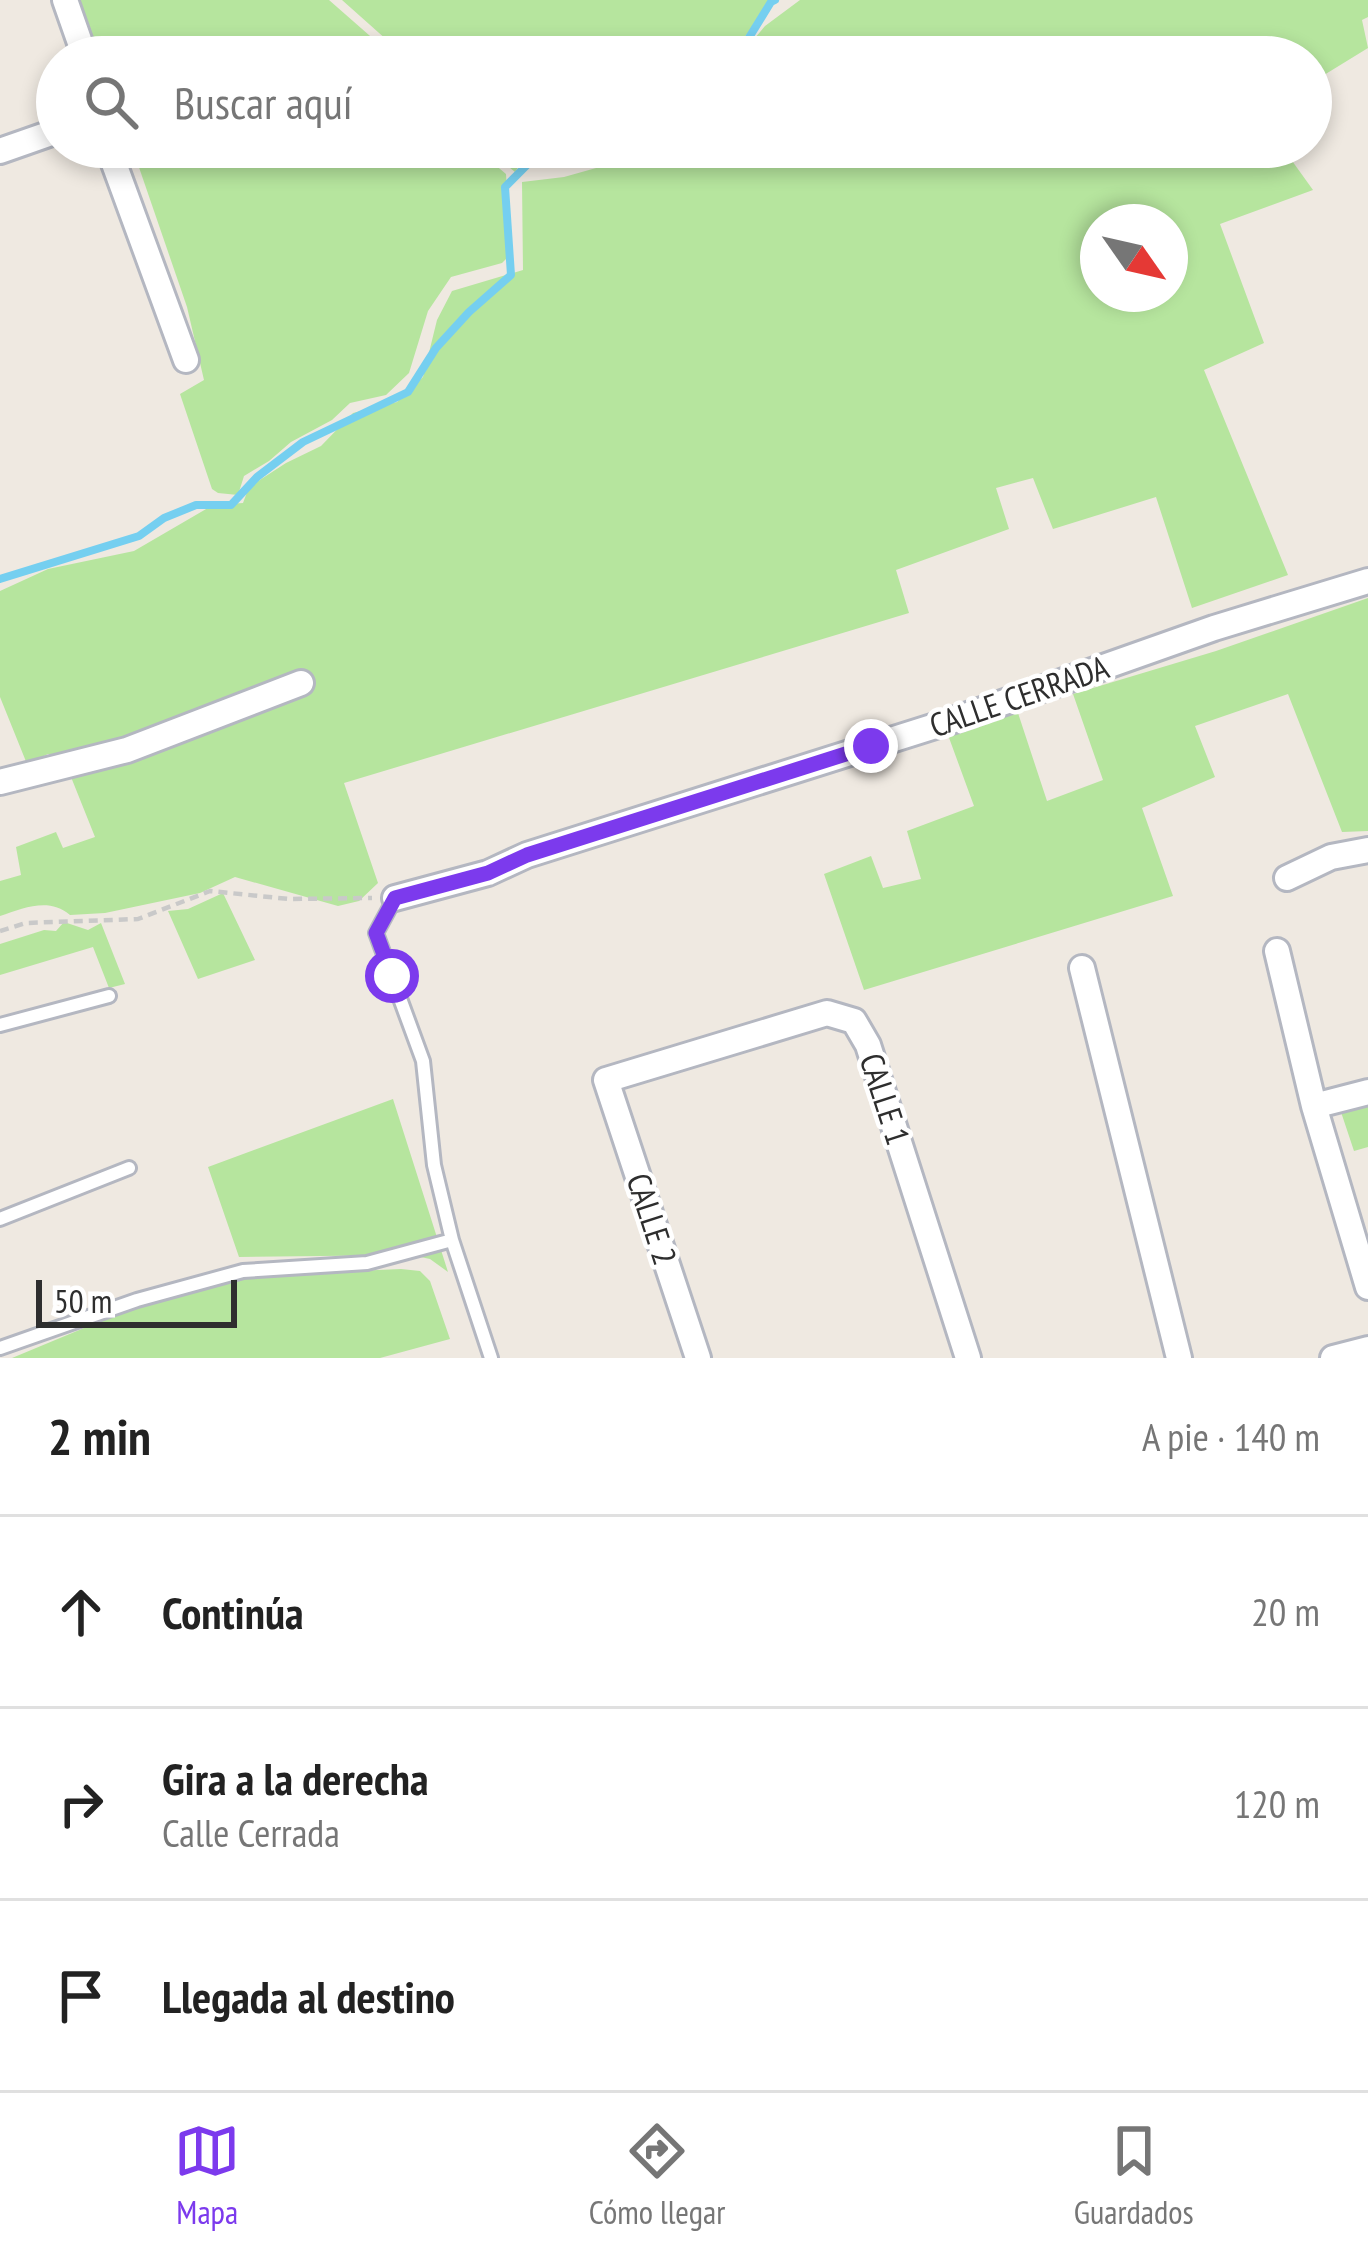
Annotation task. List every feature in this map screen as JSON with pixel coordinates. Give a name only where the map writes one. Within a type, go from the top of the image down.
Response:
[{"type":"street","points":[[65,0],[78,36]]},
{"type":"street","points":[[0,151],[36,138]]},
{"type":"street","points":[[116,168],[186,360]]},
{"type":"street","name":"CALLE CERRADA","points":[[395,898],[488,873],[527,855],[929,728],[1214,628],[1368,581]]},
{"type":"street","points":[[0,782],[128,750],[301,683]]},
{"type":"street","points":[[1287,878],[1331,857],[1368,850]]},
{"type":"street","points":[[1277,951],[1314,1106],[1368,1287]]},
{"type":"street","points":[[1082,968],[1179,1358]]},
{"type":"street","name":"CALLE 1","points":[[607,1080],[826,1013],[854,1021],[868,1045],[968,1358]]},
{"type":"street","name":"CALLE 2","points":[[607,1080],[698,1358]]},
{"type":"street","points":[[1314,1106],[1368,1092]]},
{"type":"street","points":[[1333,1358],[1368,1348]]},
{"type":"lane","points":[[395,898],[376,933],[423,1061],[434,1166],[452,1240],[491,1358]]},
{"type":"lane","points":[[0,1025],[109,995]]},
{"type":"lane","points":[[0,1219],[130,1168]]},
{"type":"lane","points":[[0,1348],[137,1300],[243,1271],[367,1263],[452,1240]]},
{"type":"path","points":[[0,932],[26,923],[138,919],[210,891],[289,898],[395,898]]},
{"type":"green space","points":[[79,0],[329,0],[370,36],[92,36]]},
{"type":"green space","points":[[342,0],[773,0],[745,36],[382,36]]},
{"type":"green space","points":[[800,0],[1368,0],[1368,17],[1362,20],[1368,48],[1332,70],[1332,36],[757,36]]},
{"type":"green space","points":[[139,168],[499,168],[506,174],[511,254],[502,263],[451,277],[428,311],[409,373],[386,395],[350,403],[332,420],[291,442],[244,476],[238,495],[212,489],[180,394],[204,380],[187,307]]},
{"type":"green space","points":[[596,168],[1297,168],[1313,190],[1220,224],[1264,343],[1204,370],[1288,575],[1192,608],[1156,497],[1053,529],[1033,478],[996,488],[1009,529],[896,570],[909,613],[344,783],[378,883],[359,901],[338,906],[235,877],[200,893],[105,913],[70,915],[45,905],[0,916],[0,881],[21,875],[16,847],[56,832],[63,848],[95,837],[63,757],[48,754],[27,764],[0,697],[0,591],[48,569],[134,551],[213,505],[243,503],[249,487],[321,446],[353,413],[397,402],[423,377],[437,320],[452,291],[523,270],[522,182]]},
{"type":"green space","points":[[1368,598],[1368,831],[1342,832],[1288,694],[1195,726],[1215,777],[1142,808],[1173,896],[864,990],[824,874],[871,856],[883,888],[921,879],[907,831],[974,806],[948,735],[1017,710],[1047,801],[1103,780],[1073,694]]},
{"type":"green space","points":[[223,893],[255,960],[198,979],[168,911],[188,909]]},
{"type":"green space","points":[[64,922],[88,930],[101,923],[125,984],[109,988],[93,947],[0,975],[0,944],[44,930],[56,931]]},
{"type":"green space","points":[[393,1099],[448,1272],[430,1259],[411,1255],[239,1257],[208,1167]]},
{"type":"green space","points":[[1368,1099],[1368,1147],[1354,1151],[1339,1106]]},
{"type":"green space","points":[[221,1271],[286,1274],[420,1271],[430,1281],[450,1339],[380,1358],[12,1358]]},
{"type":"waterway","points":[[750,36],[775,0]]},
{"type":"waterway","points":[[0,579],[139,536],[164,518],[196,505],[231,505],[257,477],[303,442],[408,392],[436,348],[511,275],[505,187],[524,168]]},
{"type":"route","points":[[392,976],[376,933],[395,898],[488,873],[527,855],[871,746]]}]
